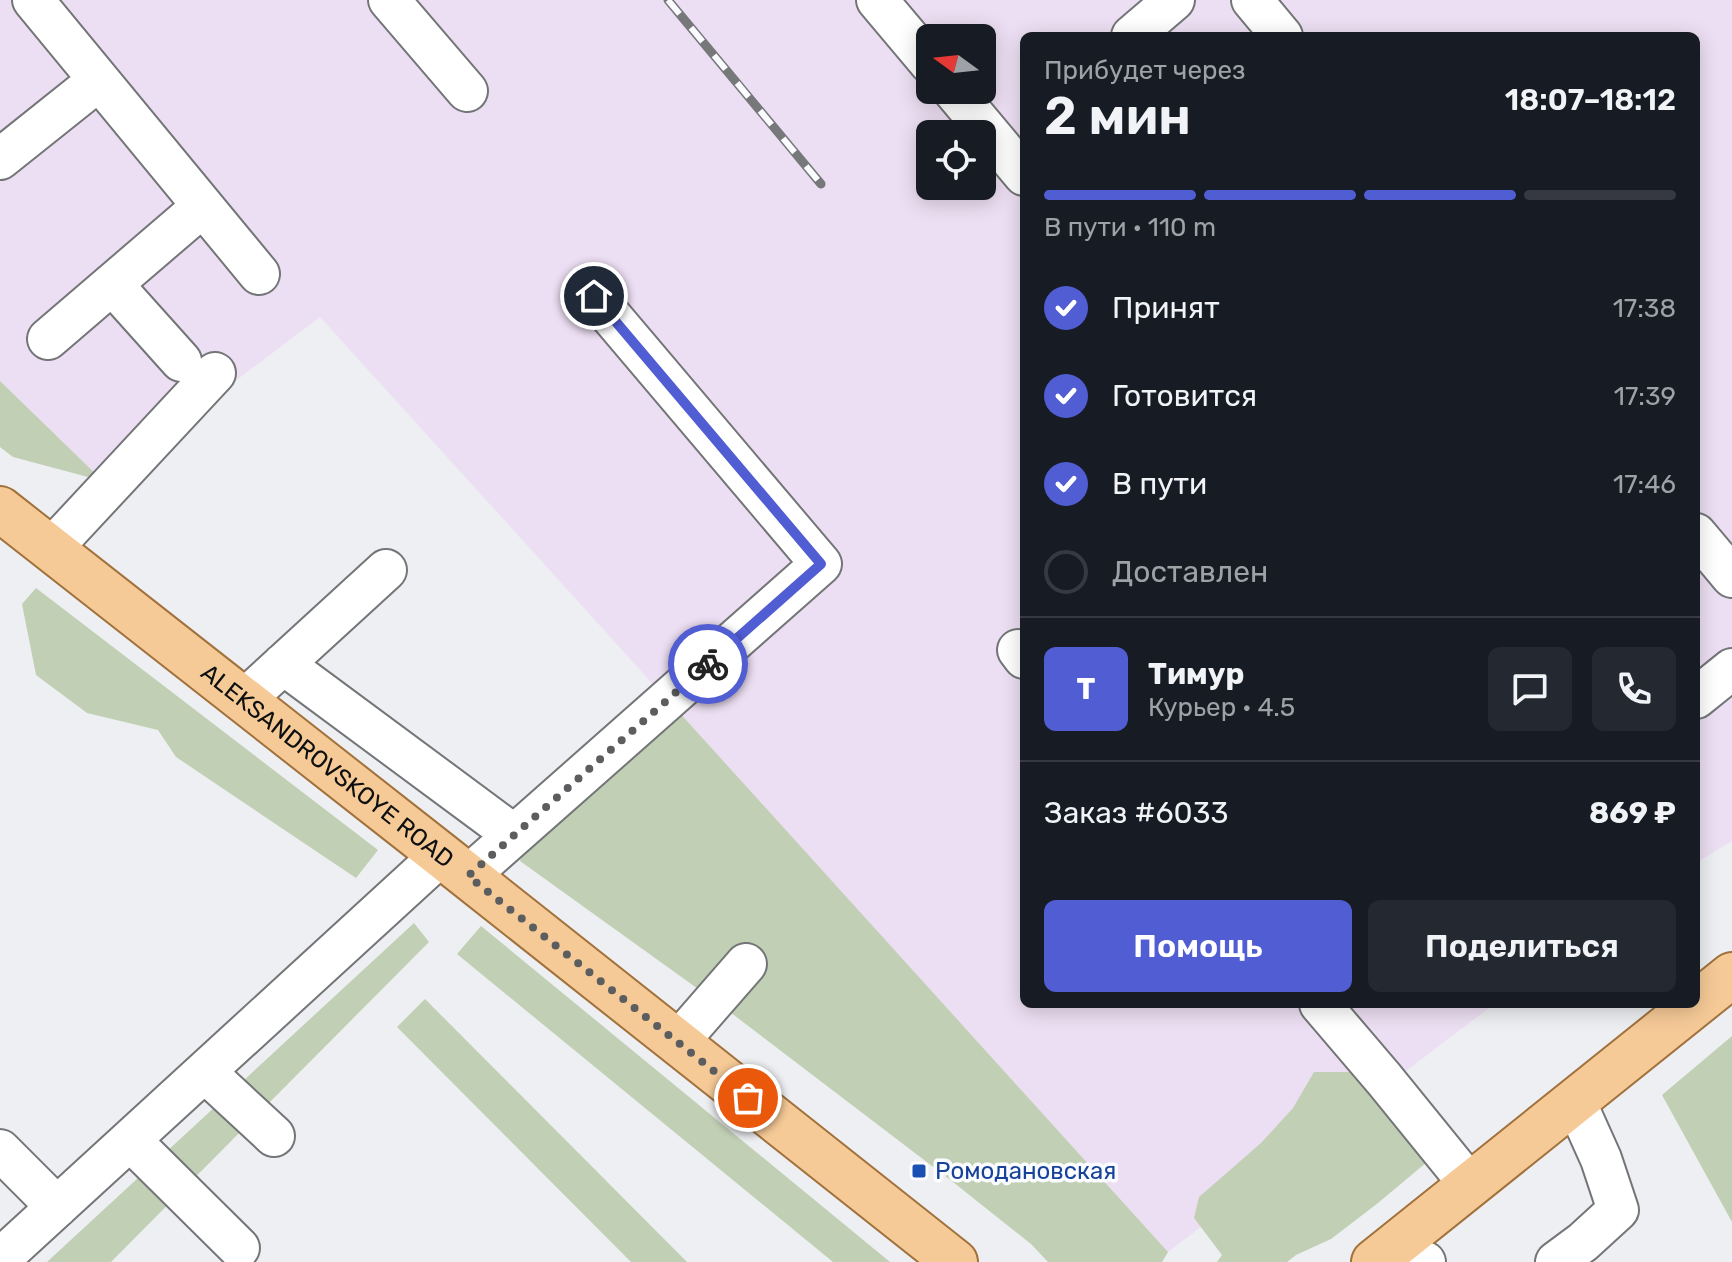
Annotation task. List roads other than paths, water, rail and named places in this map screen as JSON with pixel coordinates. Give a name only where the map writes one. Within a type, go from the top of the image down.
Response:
[{"type":"main road","name":"ALEKSANDROVSKOYE ROAD","points":[[0,509],[955,1262]]},
{"type":"main road","points":[[1395,1259],[1470,1185],[1687,1008]]},
{"type":"lane","points":[[389,0],[467,91]]},
{"type":"lane","points":[[877,0],[916,46]]},
{"type":"lane","points":[[1137,32],[1174,0]]},
{"type":"lane","points":[[1252,0],[1279,32]]},
{"type":"lane","points":[[50,6],[99,80],[259,274]]},
{"type":"lane","points":[[0,159],[99,80]]},
{"type":"lane","points":[[965,104],[1020,170]]},
{"type":"lane","points":[[48,339],[203,206]]},
{"type":"lane","points":[[51,549],[198,367],[112,284]]},
{"type":"lane","points":[[0,1259],[205,1072],[454,865],[514,835],[821,564],[594,296]]},
{"type":"lane","points":[[1700,539],[1732,577]]},
{"type":"lane","points":[[244,700],[386,570]]},
{"type":"lane","points":[[283,664],[514,835]]},
{"type":"lane","points":[[1700,695],[1732,669]]},
{"type":"lane","points":[[678,1042],[746,964]]},
{"type":"lane","points":[[1323,1008],[1470,1185]]},
{"type":"lane","points":[[205,1072],[274,1136]]},
{"type":"lane","points":[[1556,1262],[1618,1210],[1601,1159],[1575,1101]]},
{"type":"lane","points":[[130,1140],[239,1248]]},
{"type":"lane","points":[[0,1150],[57,1207]]},
{"type":"railway","points":[[668,0],[821,184]]},
{"type":"place","name":"Ромодановская","points":[[919,1171]]}]
